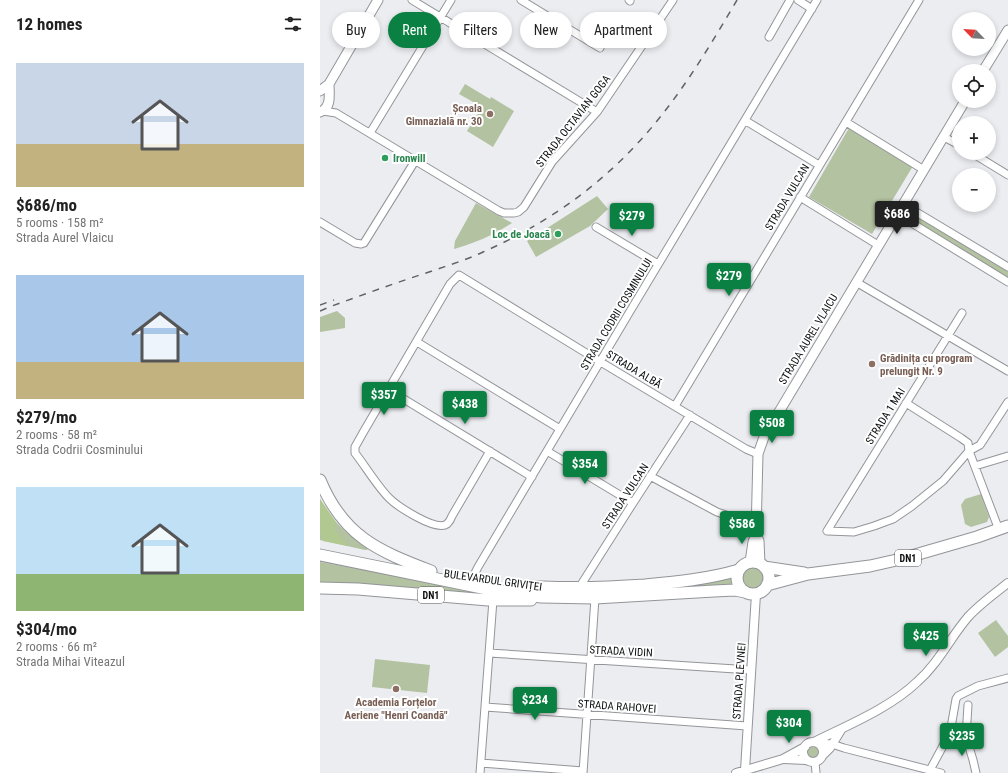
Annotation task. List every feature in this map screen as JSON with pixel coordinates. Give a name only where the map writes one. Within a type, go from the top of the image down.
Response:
[{"type":"main road","points":[[329,100],[324,93],[320,91],[329,84],[378,0]]},
{"type":"main road","points":[[987,64],[1008,30]]},
{"type":"main road","points":[[322,111],[327,107],[329,100],[329,84]]},
{"type":"main road","name":"STRADA AUREL VLAICU","points":[[758,564],[753,542],[756,534],[758,454],[762,442],[961,108]]},
{"type":"main road","name":"DN1","points":[[320,480],[337,513],[352,529],[386,552],[431,571]]},
{"type":"main road","name":"DN1","points":[[744,592],[756,594],[762,591],[767,585],[808,574],[870,566],[901,560],[1003,528]]},
{"type":"main road","name":"BULEVARDUL GRIVIȚEI","points":[[320,548],[472,579],[542,588],[579,588],[688,581],[712,578],[739,570]]},
{"type":"main road","name":"BULEVARDUL GRIVIȚEI","points":[[320,556],[488,589],[542,597],[595,598],[735,590],[744,592]]},
{"type":"main road","points":[[758,564],[769,576],[767,585]]},
{"type":"main road","name":"DN1","points":[[739,570],[744,565],[758,564],[808,574]]},
{"type":"main road","points":[[739,570],[737,580],[744,592]]},
{"type":"main road","name":"BULEVARDUL GRIVIȚEI","points":[[320,588],[358,589],[493,600],[532,600],[542,597]]},
{"type":"street","points":[[412,0],[432,12]]},
{"type":"street","points":[[451,0],[441,17],[597,112]]},
{"type":"street","points":[[521,0],[580,36]]},
{"type":"street","name":"STRADA OCTAVIAN GOGA","points":[[336,113],[499,211],[509,213],[518,212],[530,200],[552,162],[597,112],[673,0]]},
{"type":"street","points":[[768,37],[790,0]]},
{"type":"street","points":[[798,0],[812,9]]},
{"type":"street","name":"STRADA CODRII COSMINULUI","points":[[472,579],[658,264],[818,0]]},
{"type":"street","name":"STRADA VULCAN","points":[[675,406],[919,0]]},
{"type":"street","points":[[370,134],[422,48]]},
{"type":"street","points":[[329,100],[336,113]]},
{"type":"street","points":[[322,111],[336,113]]},
{"type":"street","points":[[746,121],[819,165]]},
{"type":"street","points":[[846,122],[924,170]]},
{"type":"street","points":[[944,137],[952,141]]},
{"type":"street","points":[[983,160],[1008,175]]},
{"type":"street","points":[[320,222],[355,243],[364,243],[415,161]]},
{"type":"street","points":[[800,198],[878,245]]},
{"type":"street","points":[[903,204],[1008,268]]},
{"type":"street","points":[[897,214],[1008,282]]},
{"type":"street","points":[[596,226],[658,264]]},
{"type":"street","name":"STRADA ALBĂ","points":[[417,342],[450,284],[460,275],[600,362],[746,449],[758,454]]},
{"type":"street","points":[[856,282],[1008,371]]},
{"type":"street","name":"STRADA 1 MAI","points":[[962,313],[827,531],[854,532],[879,525],[893,519],[943,481],[969,451]]},
{"type":"street","points":[[490,451],[452,516],[446,524],[435,525],[406,511],[388,496],[355,453],[355,447],[417,342],[560,429]]},
{"type":"street","points":[[388,390],[532,477]]},
{"type":"street","points":[[969,451],[980,445],[1008,402]]},
{"type":"street","points":[[906,403],[968,443],[969,451],[975,466],[1003,528]]},
{"type":"street","name":"STRADA VULCAN","points":[[579,588],[690,416]]},
{"type":"street","points":[[547,451],[633,503]]},
{"type":"street","points":[[975,466],[1008,456]]},
{"type":"street","points":[[650,476],[717,512],[729,516],[756,517]]},
{"type":"street","points":[[816,743],[901,696],[928,671],[968,617],[986,600],[1008,583]]},
{"type":"street","name":"STRADA PLEVNEI","points":[[745,770],[756,594]]},
{"type":"street","points":[[481,763],[583,772],[595,598]]},
{"type":"street","points":[[480,773],[493,600]]},
{"type":"street","name":"STRADA VIDIN","points":[[489,653],[751,670]]},
{"type":"street","points":[[925,770],[950,733],[958,696],[978,686],[1008,678]]},
{"type":"street","points":[[968,705],[966,737],[976,773]]},
{"type":"street","name":"STRADA RAHOVEI","points":[[485,707],[747,726]]},
{"type":"street","points":[[817,759],[832,744],[841,730]]},
{"type":"street","points":[[841,730],[840,740],[843,748]]},
{"type":"street","points":[[736,773],[783,759],[805,747],[809,743],[816,743],[832,744],[925,770],[941,773]]},
{"type":"street","points":[[816,743],[823,748],[817,759],[816,773]]},
{"type":"street","points":[[805,747],[804,755],[817,759]]},
{"type":"street","points":[[783,759],[817,759],[836,749],[843,748]]},
{"type":"green space","points":[[465,84],[514,111],[493,147],[467,131],[482,107],[459,94]]},
{"type":"green space","points":[[849,128],[913,166],[872,234],[809,197]]},
{"type":"green space","name":"Loc de Joacă","points":[[597,196],[608,209],[590,226],[536,257],[527,241]]},
{"type":"green space","points":[[476,203],[512,223],[484,238],[454,249],[455,241]]},
{"type":"green space","points":[[914,214],[1008,269],[1008,280],[911,220],[911,217]]},
{"type":"green space","points":[[337,311],[345,318],[345,328],[320,332],[320,317]]},
{"type":"green space","points":[[981,494],[989,517],[987,522],[971,527],[965,524],[961,505],[965,499]]},
{"type":"green space","points":[[320,499],[329,514],[341,527],[370,549],[365,550],[320,540]]},
{"type":"green space","points":[[320,499],[336,522],[334,529],[348,546],[323,541],[320,529]]},
{"type":"green space","points":[[320,562],[493,594],[493,595],[320,586]]},
{"type":"green space","points":[[753,566],[762,569],[765,578],[762,587],[753,590],[744,587],[741,578],[744,569]]},
{"type":"green space","points":[[731,577],[731,586],[691,586],[691,584]]},
{"type":"green space","points":[[996,620],[1008,636],[1008,647],[995,657],[978,633]]},
{"type":"green space","points":[[375,659],[430,665],[427,693],[372,687]]},
{"type":"green space","points":[[811,745],[817,745],[821,749],[821,755],[817,759],[811,759],[807,755],[807,749]]},
{"type":"railway","points":[[320,311],[477,255],[545,220],[583,193],[618,163],[635,146],[664,112],[690,76],[737,0]]},
{"type":"railway","points":[[320,305],[334,300]]},
{"type":"place","name":"Școala Gimnazială nr. 30","points":[[490,114]]},
{"type":"place","name":"Ironwill","points":[[385,158]]},
{"type":"place","name":"Loc de Joacă","points":[[558,234]]},
{"type":"place","name":"Grădinița cu program prelungit Nr. 9","points":[[872,364]]},
{"type":"place","name":"Academia Forțelor Aeriene \"Henri Coandă\"","points":[[396,689]]}]
